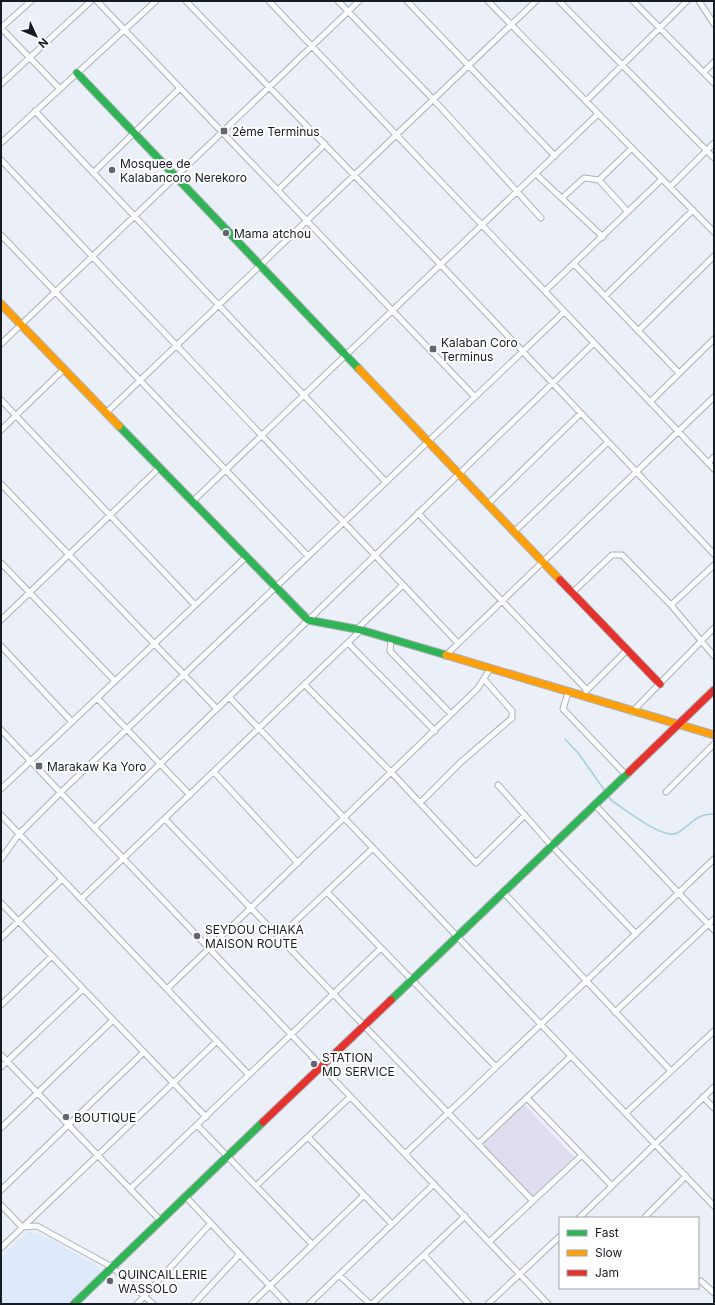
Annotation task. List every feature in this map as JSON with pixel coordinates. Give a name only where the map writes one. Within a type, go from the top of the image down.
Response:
[{"type":"street","points":[[31,1],[1,28],[60,89]]},
{"type":"street","points":[[1,84],[91,1]]},
{"type":"street","points":[[97,1],[475,397]]},
{"type":"street","points":[[1,142],[156,1]]},
{"type":"street","points":[[186,1],[440,264],[714,554]]},
{"type":"street","points":[[269,1],[714,469]]},
{"type":"street","points":[[338,1],[434,99],[541,218]]},
{"type":"street","points":[[1,344],[359,1]]},
{"type":"street","points":[[407,1],[554,156]]},
{"type":"street","points":[[488,1],[714,232]]},
{"type":"street","points":[[106,413],[536,1]]},
{"type":"street","points":[[560,1],[714,158]]},
{"type":"street","points":[[633,1],[714,83]]},
{"type":"street","points":[[586,101],[686,1]]},
{"type":"street","points":[[699,1],[714,24]]},
{"type":"street","points":[[704,72],[714,62]]},
{"type":"street","points":[[78,73],[660,684]]},
{"type":"street","points":[[93,173],[180,88]]},
{"type":"street","points":[[35,111],[386,482]]},
{"type":"street","points":[[192,502],[303,394],[483,225],[598,114]]},
{"type":"street","points":[[278,190],[325,144]]},
{"type":"street","points":[[670,187],[714,144]]},
{"type":"street","points":[[599,180],[632,148]]},
{"type":"street","points":[[1,160],[458,643]]},
{"type":"street","points":[[536,174],[603,236]]},
{"type":"street","points":[[562,198],[584,178],[599,180],[628,212]]},
{"type":"street","points":[[545,291],[662,179]]},
{"type":"street","points":[[605,296],[692,210]]},
{"type":"street","points":[[1,235],[308,556]]},
{"type":"street","points":[[638,331],[714,256]]},
{"type":"street","points":[[574,264],[678,373]]},
{"type":"street","points":[[1,304],[308,620],[359,630],[581,697],[714,735]]},
{"type":"street","points":[[1,859],[19,834],[61,792],[564,312]]},
{"type":"street","points":[[650,402],[714,339]]},
{"type":"street","points":[[94,828],[594,343]]},
{"type":"street","points":[[1,430],[64,369]]},
{"type":"street","points":[[445,656],[714,397]]},
{"type":"street","points":[[1,400],[195,605]]},
{"type":"street","points":[[488,504],[581,413]]},
{"type":"street","points":[[515,531],[608,442]]},
{"type":"street","points":[[708,463],[714,457]]},
{"type":"street","points":[[1,620],[159,468]]},
{"type":"street","points":[[1,484],[217,709]]},
{"type":"street","points":[[418,513],[503,600],[587,690]]},
{"type":"street","points":[[573,592],[612,555],[620,554],[671,605],[700,642],[714,656]]},
{"type":"street","points":[[1,789],[246,557]]},
{"type":"street","points":[[1,563],[115,681]]},
{"type":"street","points":[[671,605],[714,565]]},
{"type":"street","points":[[81,900],[348,643],[403,585]]},
{"type":"street","points":[[632,712],[714,628]]},
{"type":"street","points":[[392,640],[390,652],[452,714]]},
{"type":"street","points":[[348,643],[435,731]]},
{"type":"street","points":[[1,646],[72,722]]},
{"type":"street","points":[[581,697],[627,650]]},
{"type":"street","points":[[167,989],[208,947],[251,908],[435,731],[478,688],[490,669]]},
{"type":"street","points":[[420,803],[461,762],[512,718],[512,711],[484,679]]},
{"type":"street","points":[[305,685],[392,773],[476,863],[525,815]]},
{"type":"street","points":[[74,1304],[714,690]]},
{"type":"street","points":[[568,693],[563,709],[626,775]]},
{"type":"street","points":[[229,697],[714,1206]]},
{"type":"street","points":[[97,698],[190,795]]},
{"type":"street","points":[[1,730],[465,1216],[547,1304]]},
{"type":"street","points":[[666,792],[714,744]]},
{"type":"street","points":[[214,772],[298,863]]},
{"type":"street","points":[[498,785],[552,846],[636,934]]},
{"type":"street","points":[[595,805],[714,930]]},
{"type":"street","points":[[1,815],[249,1075]]},
{"type":"street","points":[[165,819],[533,1201]]},
{"type":"street","points":[[279,938],[373,848]]},
{"type":"street","points":[[405,1154],[714,859]]},
{"type":"street","points":[[1,938],[62,879]]},
{"type":"street","points":[[327,892],[496,1067]]},
{"type":"street","points":[[504,893],[671,1071]]},
{"type":"street","points":[[1,903],[206,1117]]},
{"type":"street","points":[[616,1012],[714,919]]},
{"type":"street","points":[[130,1189],[381,948]]},
{"type":"street","points":[[1,1005],[52,956]]},
{"type":"street","points":[[1,1067],[83,989]]},
{"type":"street","points":[[1,1128],[113,1020]]},
{"type":"street","points":[[626,1113],[714,1031]]},
{"type":"street","points":[[1,1248],[217,1041]]},
{"type":"street","points":[[1,1190],[144,1052]]},
{"type":"street","points":[[1,1055],[161,1221]]},
{"type":"street","points":[[478,1144],[571,1056]]},
{"type":"street","points":[[580,1217],[714,1087]]},
{"type":"street","points":[[256,1186],[350,1097]]},
{"type":"street","points":[[703,1097],[714,1108]]},
{"type":"street","points":[[527,1098],[612,1186]]},
{"type":"street","points":[[198,1125],[312,1244]]},
{"type":"street","points":[[308,1137],[392,1224]]},
{"type":"street","points":[[489,1242],[582,1155]]},
{"type":"street","points":[[646,1216],[686,1176]]},
{"type":"street","points":[[309,1304],[434,1184]]},
{"type":"street","points":[[251,1304],[364,1195]]},
{"type":"street","points":[[186,1197],[287,1304]]},
{"type":"street","points":[[1,1205],[22,1227]]},
{"type":"street","points":[[340,1275],[371,1304],[465,1216]]},
{"type":"street","points":[[138,1304],[211,1223]]},
{"type":"street","points":[[22,1227],[37,1226],[112,1267],[153,1304]]},
{"type":"street","points":[[488,1304],[559,1237]]},
{"type":"street","points":[[194,1304],[240,1254]]},
{"type":"street","points":[[424,1255],[469,1304]]},
{"type":"street","points":[[699,1281],[701,1281],[714,1293]]},
{"type":"shaded area","points":[[524,1104],[574,1157],[533,1197],[482,1144]]},
{"type":"shaded area","points":[[29,1231],[51,1239],[102,1269],[88,1289],[73,1304],[1,1304],[1,1257]]},
{"type":"waterway","points":[[565,739],[579,754],[605,791]]},
{"type":"waterway","points":[[608,796],[612,801],[644,823],[671,834],[682,830],[697,818],[707,814],[714,814]]},
{"type":"traffic: fast","points":[[77,73],[359,369]]},
{"type":"traffic: fast","points":[[119,426],[308,620],[361,630],[446,655]]},
{"type":"traffic: fast","points":[[391,1000],[629,772]]},
{"type":"traffic: fast","points":[[74,1304],[263,1122]]},
{"type":"traffic: slow","points":[[1,304],[119,426]]},
{"type":"traffic: slow","points":[[359,369],[560,580]]},
{"type":"traffic: slow","points":[[446,655],[714,735]]},
{"type":"traffic: jam","points":[[560,580],[660,684]]},
{"type":"traffic: jam","points":[[629,772],[714,690]]},
{"type":"traffic: jam","points":[[263,1122],[391,1000]]},
{"type":"place","name":"2ème Terminus","points":[[224,131]]},
{"type":"place","name":"Mosquee de Kalabancoro Nerekoro","points":[[112,170]]},
{"type":"place","name":"Mama atchou","points":[[226,233]]},
{"type":"place","name":"Kalaban Coro Terminus","points":[[433,349]]},
{"type":"place","name":"Marakaw Ka Yoro","points":[[39,766]]},
{"type":"place","name":"SEYDOU CHIAKA MAISON ROUTE","points":[[197,936]]},
{"type":"place","name":"STATION MD SERVICE","points":[[314,1064]]},
{"type":"place","name":"BOUTIQUE","points":[[66,1117]]},
{"type":"place","name":"QUINCAILLERIE WASSOLO","points":[[110,1281]]}]
